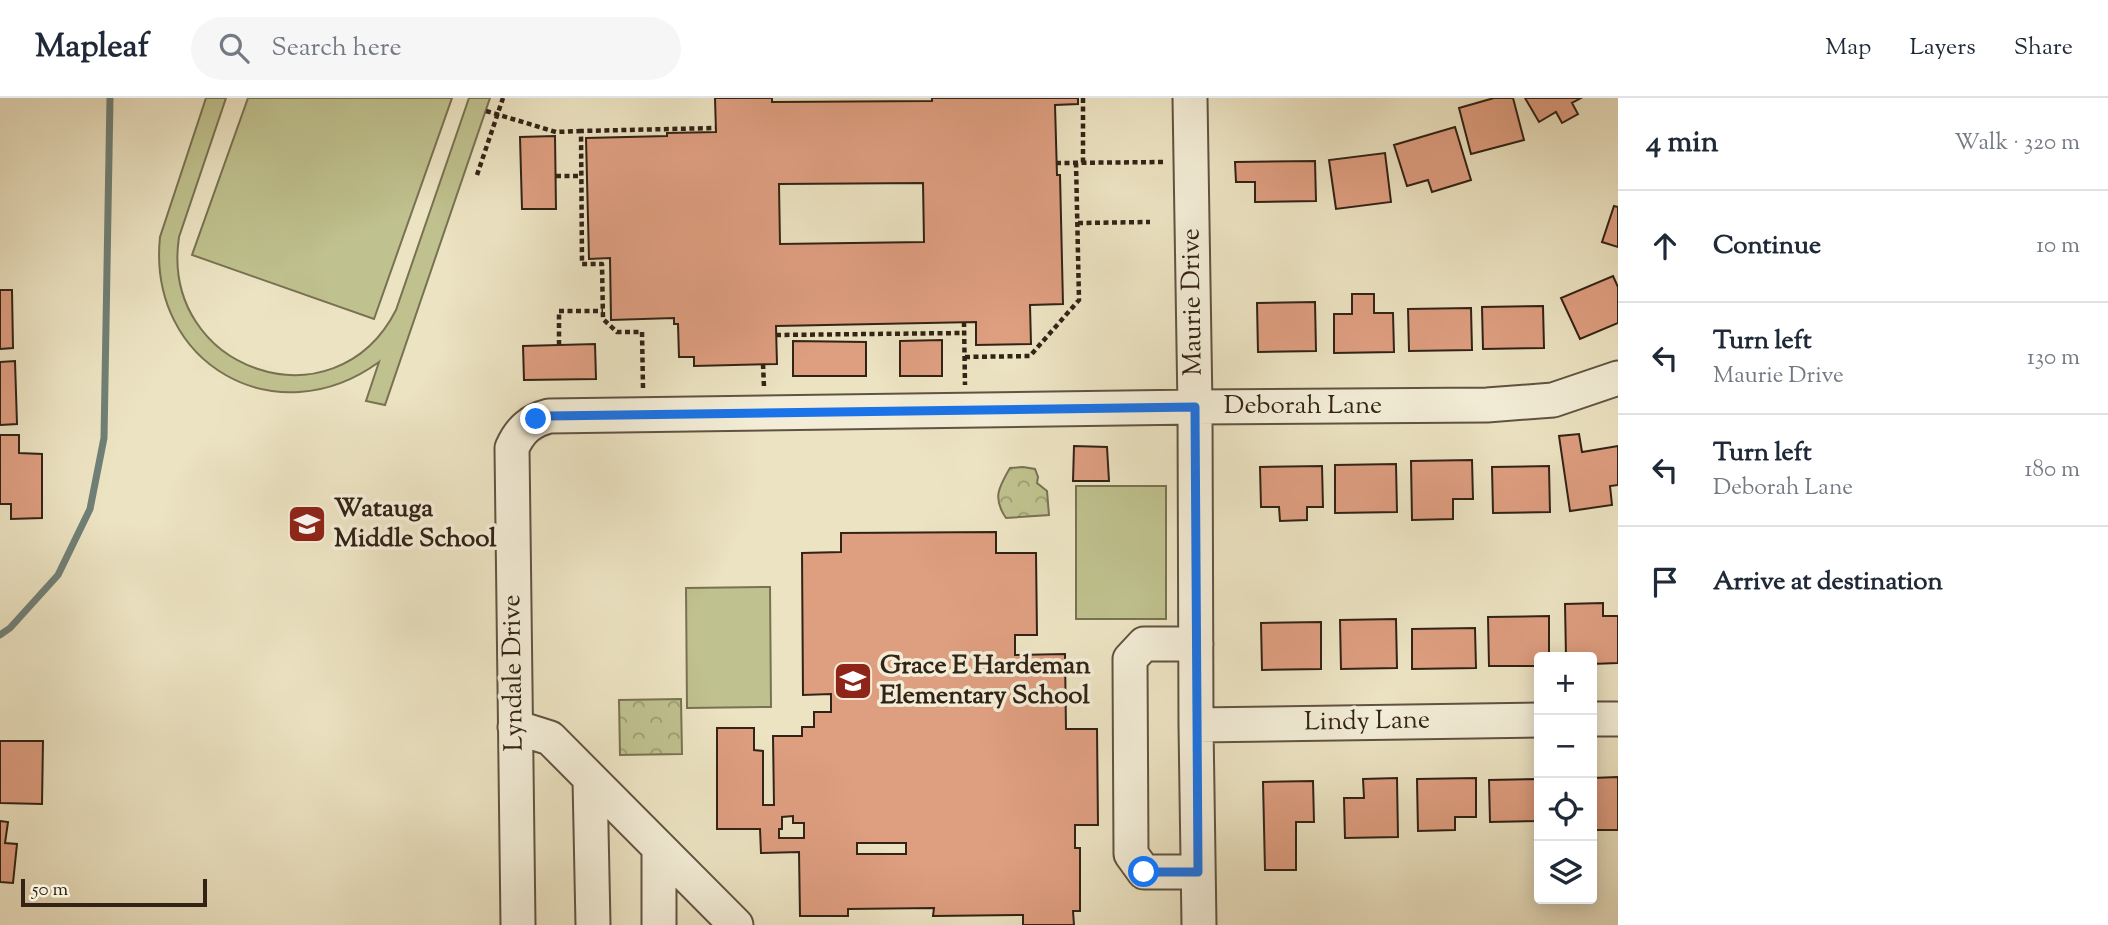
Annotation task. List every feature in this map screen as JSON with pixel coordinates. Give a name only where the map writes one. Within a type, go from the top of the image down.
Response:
[{"type":"street","name":"Maurie Drive","points":[[1190,98],[1199,925]]},
{"type":"street","name":"Deborah Lane","points":[[525,426],[536,419],[549,416],[1487,405],[1553,400],[1618,378]]},
{"type":"street","name":"Lyndale Drive","points":[[518,925],[512,448],[525,426]]},
{"type":"street","points":[[1196,643],[1144,645],[1130,659],[1131,854],[1144,872],[1198,872]]},
{"type":"street","points":[[1597,719],[1618,719]]},
{"type":"street","name":"Lindy Lane","points":[[1196,724],[1534,720]]},
{"type":"street","points":[[515,727],[550,737],[736,925]]},
{"type":"street","points":[[590,779],[593,925]]},
{"type":"street","points":[[659,848],[659,925]]},
{"type":"path","points":[[477,175],[503,98]]},
{"type":"path","points":[[1083,98],[1083,163]]},
{"type":"path","points":[[486,111],[556,132],[716,128]]},
{"type":"path","points":[[581,131],[582,264],[602,264],[603,319],[617,332],[642,332],[643,396]]},
{"type":"path","points":[[1056,163],[1190,162]]},
{"type":"path","points":[[965,357],[1030,356],[1079,300],[1076,163]]},
{"type":"path","points":[[556,176],[581,176]]},
{"type":"path","points":[[1078,223],[1150,222]]},
{"type":"path","points":[[559,345],[559,311],[603,311]]},
{"type":"path","points":[[964,322],[965,393]]},
{"type":"path","points":[[776,335],[964,333]]},
{"type":"path","points":[[916,334],[916,340]]},
{"type":"path","points":[[764,364],[764,394]]},
{"type":"green space","points":[[206,98],[226,98],[179,237],[180,284],[196,322],[223,351],[257,369],[295,375],[334,368],[368,347],[396,310],[469,98],[490,98],[385,405],[366,401],[379,362],[339,383],[300,392],[261,389],[226,375],[196,352],[174,321],[161,282],[160,237]]},
{"type":"green space","points":[[248,98],[452,98],[374,319],[192,255]]},
{"type":"green space","points":[[1010,468],[1035,469],[1037,483],[1047,491],[1049,515],[1006,518],[1002,511],[998,498],[1003,481]]},
{"type":"green space","points":[[1076,486],[1166,486],[1166,619],[1076,619]]},
{"type":"green space","points":[[770,587],[771,707],[687,708],[686,588]]},
{"type":"green space","points":[[681,699],[682,754],[620,755],[619,700]]},
{"type":"building","points":[[715,98],[772,98],[772,102],[1078,98],[1078,104],[1055,105],[1057,175],[1060,175],[1063,304],[1030,305],[1031,344],[976,345],[976,322],[776,326],[777,364],[694,366],[694,357],[679,357],[678,324],[674,324],[674,318],[611,320],[610,258],[589,259],[586,138],[716,132]],"holes":[[[923,183],[924,242],[780,244],[779,184]]]},
{"type":"building","points":[[1494,98],[1513,98],[1524,140],[1471,154],[1459,108]]},
{"type":"building","points":[[1525,98],[1581,98],[1572,103],[1578,114],[1562,123],[1556,112],[1539,122]]},
{"type":"building","points":[[1455,127],[1471,180],[1432,192],[1428,180],[1407,186],[1394,145]]},
{"type":"building","points":[[555,136],[556,209],[522,209],[520,137]]},
{"type":"building","points":[[1385,153],[1391,202],[1336,209],[1329,160]]},
{"type":"building","points":[[1315,161],[1316,201],[1255,202],[1255,182],[1236,182],[1235,162]]},
{"type":"building","points":[[1614,206],[1618,207],[1618,247],[1602,242]]},
{"type":"building","points":[[1613,276],[1618,287],[1618,323],[1580,339],[1561,298]]},
{"type":"building","points":[[0,290],[12,290],[13,348],[0,349]]},
{"type":"building","points":[[1352,294],[1374,294],[1374,313],[1393,313],[1394,352],[1334,353],[1334,314],[1352,314]]},
{"type":"building","points":[[1315,302],[1316,351],[1258,352],[1257,303]]},
{"type":"building","points":[[1543,306],[1544,348],[1483,349],[1482,307]]},
{"type":"building","points":[[1471,308],[1472,350],[1409,351],[1408,309]]},
{"type":"building","points":[[942,340],[942,376],[900,376],[900,341]]},
{"type":"building","points":[[793,341],[866,342],[866,376],[793,376]]},
{"type":"building","points":[[595,344],[596,379],[524,380],[523,346]]},
{"type":"building","points":[[15,361],[17,424],[0,425],[0,362]]},
{"type":"building","points":[[1579,434],[1582,452],[1618,446],[1618,485],[1610,486],[1612,505],[1570,511],[1559,436]]},
{"type":"building","points":[[0,435],[19,435],[19,453],[42,454],[42,518],[11,519],[11,504],[0,504]]},
{"type":"building","points":[[1074,446],[1107,447],[1109,481],[1073,481]]},
{"type":"building","points":[[1472,460],[1473,499],[1453,499],[1453,519],[1412,520],[1411,461]]},
{"type":"building","points":[[1396,464],[1397,512],[1335,513],[1335,465]]},
{"type":"building","points":[[1322,466],[1323,507],[1307,507],[1307,520],[1280,521],[1279,507],[1261,507],[1260,467]]},
{"type":"building","points":[[1549,466],[1550,512],[1493,513],[1492,467]]},
{"type":"building","points":[[996,532],[996,553],[1036,553],[1037,635],[1015,635],[1015,655],[1065,654],[1066,729],[1097,729],[1098,825],[1075,825],[1075,848],[1080,848],[1080,911],[1073,911],[1074,925],[1023,925],[1023,915],[933,916],[934,908],[848,909],[848,916],[800,916],[799,852],[761,853],[760,829],[717,829],[717,728],[754,728],[754,750],[763,751],[763,805],[774,805],[773,736],[802,736],[802,727],[814,727],[814,712],[831,712],[831,694],[803,695],[802,553],[841,552],[841,533]],"holes":[[[793,816],[793,823],[804,823],[804,838],[779,838],[782,817]],[[857,843],[906,843],[906,854],[857,854]]]},
{"type":"building","points":[[1603,603],[1603,616],[1618,616],[1618,663],[1597,664],[1597,652],[1566,652],[1565,604]]},
{"type":"building","points":[[1549,616],[1549,652],[1534,652],[1534,666],[1489,666],[1488,617]]},
{"type":"building","points":[[1396,619],[1397,668],[1341,669],[1340,620]]},
{"type":"building","points":[[1321,622],[1321,669],[1262,670],[1261,623]]},
{"type":"building","points":[[1475,628],[1476,668],[1412,669],[1412,629]]},
{"type":"building","points":[[0,741],[43,741],[42,804],[0,803]]},
{"type":"building","points":[[1618,777],[1618,830],[1597,830],[1597,778]]},
{"type":"building","points":[[1397,778],[1398,837],[1345,838],[1344,798],[1364,798],[1363,779]]},
{"type":"building","points":[[1476,778],[1476,817],[1455,817],[1455,830],[1418,831],[1417,779]]},
{"type":"building","points":[[1534,779],[1534,821],[1490,822],[1489,780]]},
{"type":"building","points":[[1313,781],[1314,822],[1296,822],[1296,870],[1265,870],[1263,782]]},
{"type":"building","points":[[0,821],[8,822],[5,843],[17,844],[13,883],[0,882]]},
{"type":"waterway","points":[[0,635],[10,628],[58,575],[90,509],[104,438],[110,98]]},
{"type":"place","name":"Watauga Middle School","points":[[307,524]]},
{"type":"place","name":"Grace E Hardeman Elementary School","points":[[853,681]]},
{"type":"route","points":[[536,419],[549,416],[1195,407],[1198,872],[1144,872]]}]
